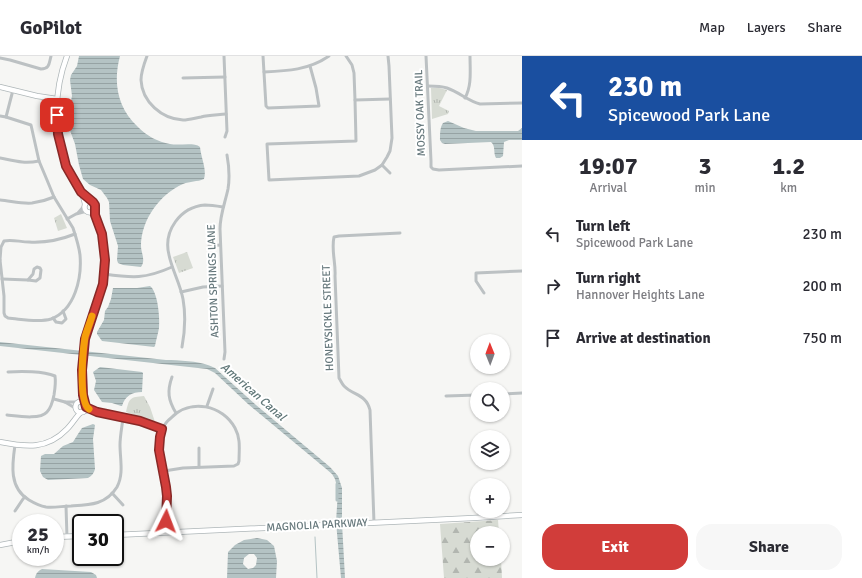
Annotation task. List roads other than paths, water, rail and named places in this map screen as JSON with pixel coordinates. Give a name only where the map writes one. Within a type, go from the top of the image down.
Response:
[{"type":"street","points":[[0,58],[11,58],[41,69],[46,68],[51,56]]},
{"type":"street","points":[[67,56],[60,79],[57,99],[58,134],[66,166],[85,200],[84,209],[98,225]]},
{"type":"street","points":[[147,56],[142,70],[141,81],[143,90],[146,99],[161,113],[181,120],[209,115],[226,114]]},
{"type":"street","points":[[224,56],[226,137]]},
{"type":"street","points":[[263,56],[267,108],[319,106],[310,66]]},
{"type":"street","points":[[264,72],[288,71],[310,66],[329,56]]},
{"type":"street","points":[[346,56],[352,65],[354,73],[356,141],[267,144],[269,180],[359,176],[375,170],[382,165],[388,157],[392,138],[388,56]]},
{"type":"street","name":"MOSSY OAK TRAIL","points":[[426,56],[431,167],[438,170],[522,166]]},
{"type":"street","points":[[465,98],[470,81],[470,56]]},
{"type":"street","points":[[183,78],[225,77]]},
{"type":"street","points":[[428,86],[448,88],[465,98],[480,104],[522,103]]},
{"type":"street","points":[[0,87],[57,99]]},
{"type":"street","points":[[6,117],[13,90]]},
{"type":"street","points":[[355,100],[390,99]]},
{"type":"street","points":[[0,116],[31,125],[39,161],[54,197],[75,234],[80,254],[80,276],[74,295],[70,303],[63,311],[53,318],[45,320],[8,318],[5,316],[0,260],[1,246],[4,241],[45,242],[58,240],[75,234]]},
{"type":"street","name":"ASHTON SPRINGS LANE","points":[[224,360],[225,352],[220,220],[228,190],[229,172],[227,155]]},
{"type":"street","points":[[0,158],[22,163],[39,161]]},
{"type":"street","points":[[382,165],[390,173]]},
{"type":"street","points":[[0,442],[30,446],[46,443],[60,436],[82,412],[86,410],[83,395],[82,370],[84,346],[87,332],[103,284],[105,260],[102,234],[94,209],[95,205],[81,192]]},
{"type":"street","points":[[0,200],[32,203],[54,197]]},
{"type":"street","points":[[67,219],[76,214],[87,202],[91,202]]},
{"type":"street","points":[[182,347],[185,332],[185,319],[181,292],[167,248],[171,228],[175,221],[189,209],[206,205],[223,207]]},
{"type":"street","points":[[76,214],[92,212],[94,209]]},
{"type":"street","name":"HONEYSICKLE STREET","points":[[374,522],[370,410],[364,398],[345,387],[339,378],[336,269],[333,243],[334,237],[339,236],[400,233]]},
{"type":"street","points":[[209,246],[220,245]]},
{"type":"street","points":[[104,274],[137,277],[153,274],[172,267]]},
{"type":"street","points":[[2,279],[36,281],[38,280],[41,272],[40,268],[34,269],[33,274],[28,280]]},
{"type":"street","points":[[484,293],[476,281],[476,273],[522,271]]},
{"type":"street","points":[[181,292],[203,287],[222,286]]},
{"type":"street","points":[[53,318],[56,322],[62,323],[66,318],[63,311]]},
{"type":"street","points":[[7,415],[32,416],[41,415],[47,412],[54,399],[56,383],[55,376],[51,375],[28,372],[8,372]]},
{"type":"street","points":[[172,376],[169,393],[176,413]]},
{"type":"street","points":[[208,406],[213,389]]},
{"type":"street","points":[[510,394],[522,393]]},
{"type":"street","points":[[446,396],[470,394]]},
{"type":"street","points":[[72,424],[76,405],[83,395]]},
{"type":"street","points":[[54,399],[65,402],[83,402],[97,412]]},
{"type":"street","points":[[65,402],[77,411],[97,412],[140,421],[162,429]]},
{"type":"street","points":[[164,472],[183,468],[234,466],[238,464],[239,441],[236,429],[223,413],[208,406],[194,406],[185,408],[176,413],[166,422],[162,429],[159,450],[167,496],[166,533]]},
{"type":"street","points":[[15,445],[13,458],[14,482],[19,491],[25,497],[35,504],[46,507],[90,505],[102,501],[112,493],[120,479],[122,469],[120,444],[123,418]]},
{"type":"street","points":[[199,448],[199,467]]},
{"type":"street","points":[[112,493],[123,505]]},
{"type":"street","points":[[15,510],[25,497]]},
{"type":"street","points":[[66,506],[67,537],[72,537]]},
{"type":"street","name":"MAGNOLIA PARKWAY","points":[[124,535],[521,516]]},
{"type":"street","points":[[0,546],[12,543]]},
{"type":"waterway","name":"American Canal","points":[[337,484],[337,500]]},
{"type":"waterway","points":[[315,537],[317,578]]}]
